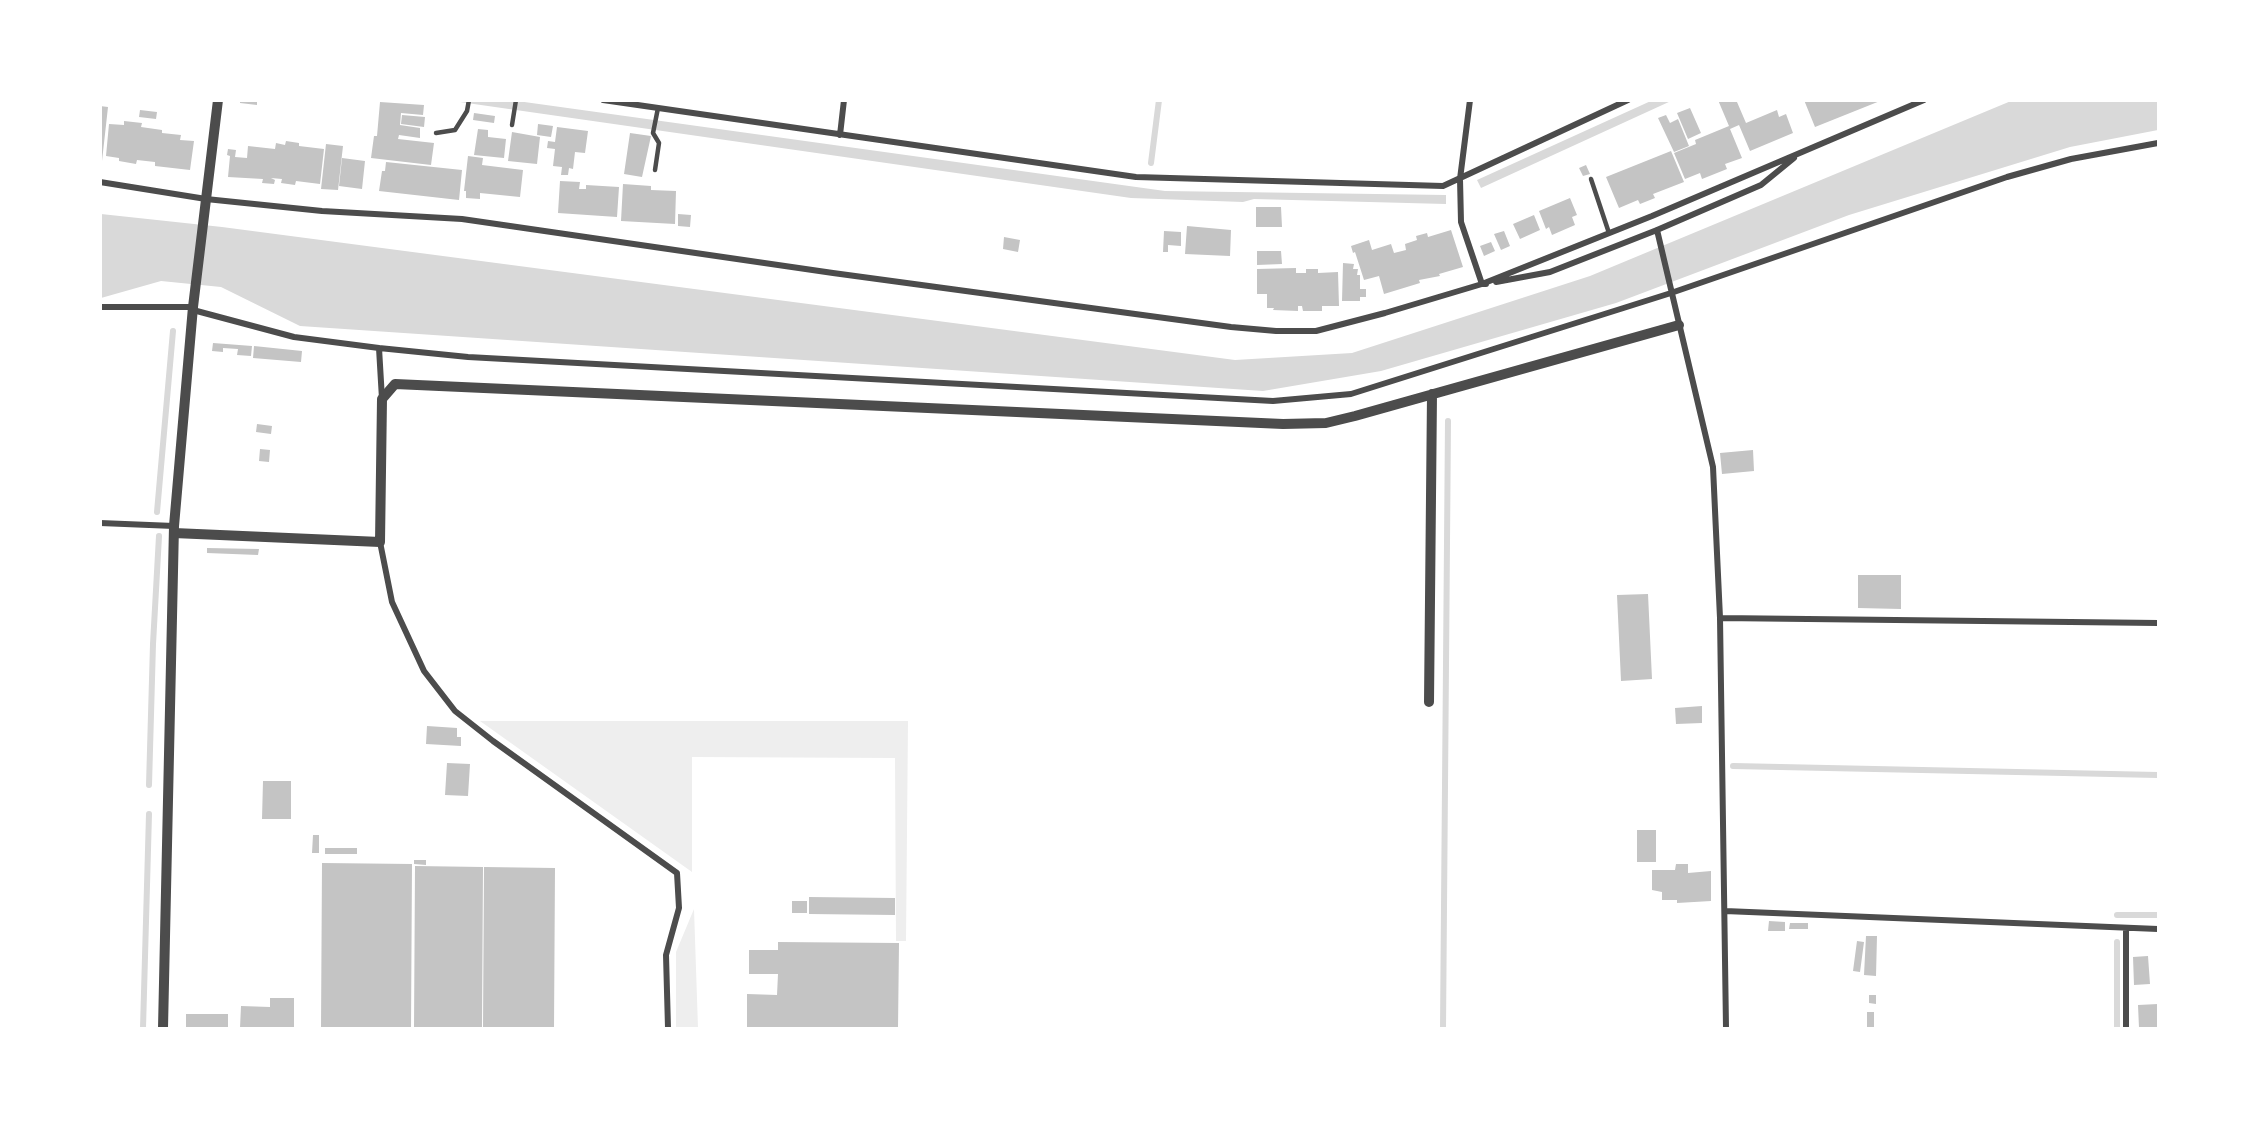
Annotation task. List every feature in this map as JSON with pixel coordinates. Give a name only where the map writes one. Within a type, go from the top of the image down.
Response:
[{"type":"street","points":[[164,1029],[174,530],[194,295],[218,100]]},
{"type":"street","points":[[603,100],[657,112],[1158,179],[1443,186],[1628,100]]},
{"type":"street","points":[[840,135],[844,100]]},
{"type":"street","points":[[1470,100],[1460,179],[1461,222],[1482,284]]},
{"type":"street","points":[[100,182],[206,199],[322,211],[462,219],[833,273],[1231,327],[1275,331],[1316,331],[1482,284],[1924,100]]},
{"type":"street","points":[[100,307],[193,309],[294,337],[468,357],[1273,401],[1351,394],[1671,293],[2007,177],[2071,159],[2158,142]]},
{"type":"street","points":[[1482,284],[1550,272],[1657,230],[1761,185],[1801,153]]},
{"type":"street","points":[[1657,230],[1713,467],[1720,618],[1726,1029]]},
{"type":"street","points":[[382,399],[395,384],[409,384],[1283,424],[1326,423],[1355,417],[1678,325]]},
{"type":"street","points":[[379,348],[382,399],[380,542],[395,610],[424,671],[455,711],[493,741],[677,873],[679,908],[666,954],[668,1029]]},
{"type":"street","points":[[1429,702],[1432,394]]},
{"type":"street","points":[[100,523],[174,530],[380,542]]},
{"type":"street","points":[[1720,618],[2158,623]]},
{"type":"street","points":[[1725,911],[2158,928]]},
{"type":"street","points":[[2126,928],[2126,1029]]},
{"type":"lane","points":[[512,125],[516,100]]},
{"type":"lane","points":[[436,133],[455,130],[463,120],[469,103]]},
{"type":"lane","points":[[655,170],[659,143],[653,134],[657,112]]},
{"type":"lane","points":[[1591,179],[1609,233]]},
{"type":"shaded area","points":[[510,100],[1165,191],[1446,195],[1446,204],[1254,199],[1243,202],[1131,198],[453,101]]},
{"type":"shaded area","points":[[1653,100],[1671,101],[1481,188],[1477,180]]},
{"type":"shaded area","points":[[2011,101],[2158,101],[2158,130],[2070,147],[1849,215],[1616,303],[1381,371],[1263,391],[300,326],[221,287],[161,281],[101,298],[101,214],[222,227],[1235,360],[1352,353],[1590,276]]},
{"type":"shaded area","points":[[480,721],[908,721],[906,941],[896,941],[895,758],[692,757],[692,872]]},
{"type":"shaded area","points":[[694,909],[698,1028],[676,1028],[676,952]]},
{"type":"building","points":[[240,100],[257,100],[257,105],[240,103]]},
{"type":"building","points":[[1718,100],[1742,100],[1737,102],[1746,123],[1777,110],[1779,117],[1786,114],[1793,133],[1750,151],[1739,125],[1730,129],[1742,158],[1725,164],[1727,169],[1702,179],[1700,173],[1685,179],[1674,153],[1696,144],[1695,140],[1729,126]]},
{"type":"building","points":[[1804,100],[1880,100],[1880,101],[1815,127]]},
{"type":"building","points":[[380,102],[424,105],[423,115],[401,113],[400,125],[420,128],[420,138],[399,135],[398,139],[434,143],[431,165],[371,158],[374,136],[377,136]]},
{"type":"building","points":[[100,106],[108,107],[102,161],[100,161]]},
{"type":"building","points":[[1690,108],[1701,133],[1688,139],[1677,113]]},
{"type":"building","points":[[140,110],[157,112],[156,119],[139,117]]},
{"type":"building","points":[[474,113],[495,116],[494,123],[473,120]]},
{"type":"building","points":[[402,115],[425,117],[424,127],[401,124]]},
{"type":"building","points":[[1666,115],[1670,123],[1678,119],[1689,146],[1674,152],[1658,118]]},
{"type":"building","points":[[124,121],[142,123],[141,127],[181,135],[180,140],[194,141],[190,170],[155,166],[155,162],[137,160],[136,164],[106,156],[109,124],[124,125]]},
{"type":"building","points":[[538,124],[553,126],[551,137],[537,135]]},
{"type":"building","points":[[557,127],[588,131],[585,153],[575,152],[573,169],[569,168],[568,175],[561,175],[562,167],[553,166],[555,149],[547,148],[548,141],[555,142]]},
{"type":"building","points":[[478,129],[488,130],[488,137],[506,139],[504,158],[474,155]]},
{"type":"building","points":[[512,132],[540,137],[537,164],[508,161]]},
{"type":"building","points":[[630,133],[651,136],[642,177],[624,174]]},
{"type":"building","points":[[286,141],[299,143],[299,146],[324,149],[320,184],[296,181],[295,185],[281,183],[282,179],[271,178],[275,180],[274,184],[262,183],[263,179],[228,177],[230,156],[227,155],[228,149],[236,150],[235,157],[247,158],[248,146],[275,149],[276,143],[285,145]]},
{"type":"building","points":[[326,144],[343,146],[338,190],[321,189]]},
{"type":"building","points":[[1671,151],[1684,182],[1653,194],[1655,198],[1640,204],[1638,200],[1619,208],[1606,177]]},
{"type":"building","points":[[468,156],[483,158],[482,165],[523,170],[520,197],[480,193],[480,199],[466,198],[466,191],[464,191]]},
{"type":"building","points":[[342,158],[365,161],[362,189],[339,186]]},
{"type":"building","points":[[386,162],[462,170],[459,200],[379,191]]},
{"type":"building","points":[[1586,165],[1590,174],[1583,176],[1579,168]]},
{"type":"building","points":[[560,181],[580,182],[579,189],[586,189],[586,185],[619,187],[617,217],[558,213]]},
{"type":"building","points":[[623,184],[651,186],[651,190],[676,191],[675,224],[621,221]]},
{"type":"building","points":[[1570,198],[1577,215],[1572,217],[1575,225],[1552,235],[1549,227],[1546,229],[1539,211]]},
{"type":"building","points":[[1256,207],[1281,207],[1282,227],[1256,227]]},
{"type":"building","points":[[678,214],[691,215],[690,227],[678,226]]},
{"type":"building","points":[[1534,215],[1540,230],[1520,239],[1513,224]]},
{"type":"building","points":[[1187,226],[1231,230],[1230,256],[1185,254]]},
{"type":"building","points":[[1451,230],[1463,267],[1439,274],[1440,276],[1419,280],[1420,283],[1384,294],[1379,276],[1364,280],[1351,246],[1369,240],[1372,250],[1391,244],[1394,253],[1406,250],[1405,244],[1417,240],[1416,236],[1427,233],[1428,237]]},
{"type":"building","points":[[1164,231],[1181,232],[1181,246],[1168,245],[1168,252],[1163,252]]},
{"type":"building","points":[[1504,231],[1510,246],[1501,250],[1494,234]]},
{"type":"building","points":[[1004,237],[1020,240],[1018,252],[1003,249]]},
{"type":"building","points":[[1491,242],[1495,251],[1484,256],[1480,246]]},
{"type":"building","points":[[1257,251],[1281,251],[1282,264],[1257,265]]},
{"type":"building","points":[[1343,263],[1354,264],[1353,269],[1358,269],[1360,289],[1366,289],[1366,297],[1360,297],[1360,301],[1342,301]]},
{"type":"building","points":[[1296,268],[1296,273],[1306,273],[1306,269],[1318,269],[1318,273],[1338,272],[1339,306],[1322,306],[1322,311],[1303,311],[1302,306],[1298,306],[1298,311],[1267,308],[1267,294],[1257,294],[1257,269]]},
{"type":"building","points":[[213,343],[252,346],[251,356],[237,355],[238,349],[223,348],[223,352],[212,351]]},
{"type":"building","points":[[254,346],[302,351],[301,362],[253,358]]},
{"type":"building","points":[[257,424],[272,426],[271,434],[256,432]]},
{"type":"building","points":[[260,449],[270,450],[269,462],[259,461]]},
{"type":"building","points":[[1753,450],[1754,471],[1722,474],[1720,453]]},
{"type":"building","points":[[207,548],[259,549],[258,555],[207,553]]},
{"type":"building","points":[[1858,575],[1901,575],[1901,609],[1858,608]]},
{"type":"building","points":[[1648,594],[1652,679],[1621,681],[1617,595]]},
{"type":"building","points":[[1702,706],[1702,723],[1676,724],[1675,708]]},
{"type":"building","points":[[427,726],[457,728],[457,737],[461,737],[461,746],[426,744]]},
{"type":"building","points":[[447,763],[470,764],[468,796],[445,795]]},
{"type":"building","points":[[263,781],[291,781],[291,819],[262,819]]},
{"type":"building","points":[[1637,830],[1656,830],[1656,862],[1637,862]]},
{"type":"building","points":[[313,835],[319,835],[319,853],[312,853]]},
{"type":"building","points":[[325,848],[357,848],[357,854],[325,854]]},
{"type":"building","points":[[414,860],[426,860],[426,865],[414,864]]},
{"type":"building","points":[[322,863],[412,864],[411,1028],[321,1028]]},
{"type":"building","points":[[1676,864],[1688,864],[1688,873],[1711,871],[1711,901],[1677,903],[1677,900],[1662,900],[1662,892],[1652,890],[1652,870],[1675,870]]},
{"type":"building","points":[[415,866],[483,867],[482,1028],[414,1028]]},
{"type":"building","points":[[484,867],[555,868],[554,1028],[483,1028]]},
{"type":"building","points":[[809,897],[895,898],[895,915],[809,914]]},
{"type":"building","points":[[792,901],[807,901],[807,913],[792,913]]},
{"type":"building","points":[[1769,921],[1785,922],[1785,931],[1768,931]]},
{"type":"building","points":[[1790,923],[1808,923],[1808,929],[1789,929]]},
{"type":"building","points":[[1866,936],[1877,936],[1876,976],[1864,975]]},
{"type":"building","points":[[1857,941],[1864,942],[1860,972],[1853,971]]},
{"type":"building","points":[[778,942],[899,943],[898,1028],[747,1028],[747,994],[777,995],[778,974],[749,974],[749,950],[778,950]]},
{"type":"building","points":[[2148,956],[2150,984],[2134,985],[2133,957]]},
{"type":"building","points":[[1869,995],[1876,995],[1876,1004],[1869,1003]]},
{"type":"building","points":[[270,998],[294,998],[294,1028],[240,1028],[241,1006],[270,1007]]},
{"type":"building","points":[[2158,1004],[2158,1028],[2139,1028],[2138,1005]]},
{"type":"building","points":[[1867,1012],[1874,1012],[1874,1028],[1867,1028]]},
{"type":"building","points":[[186,1014],[228,1014],[228,1028],[186,1028]]},
{"type":"waterway","points":[[1151,163],[1159,100]]},
{"type":"waterway","points":[[157,512],[173,331]]},
{"type":"waterway","points":[[1443,1028],[1448,421]]},
{"type":"waterway","points":[[149,785],[159,536]]},
{"type":"waterway","points":[[1733,766],[2158,775]]},
{"type":"waterway","points":[[143,1028],[149,814]]},
{"type":"waterway","points":[[2117,915],[2158,915]]},
{"type":"waterway","points":[[2117,942],[2117,1028]]}]
